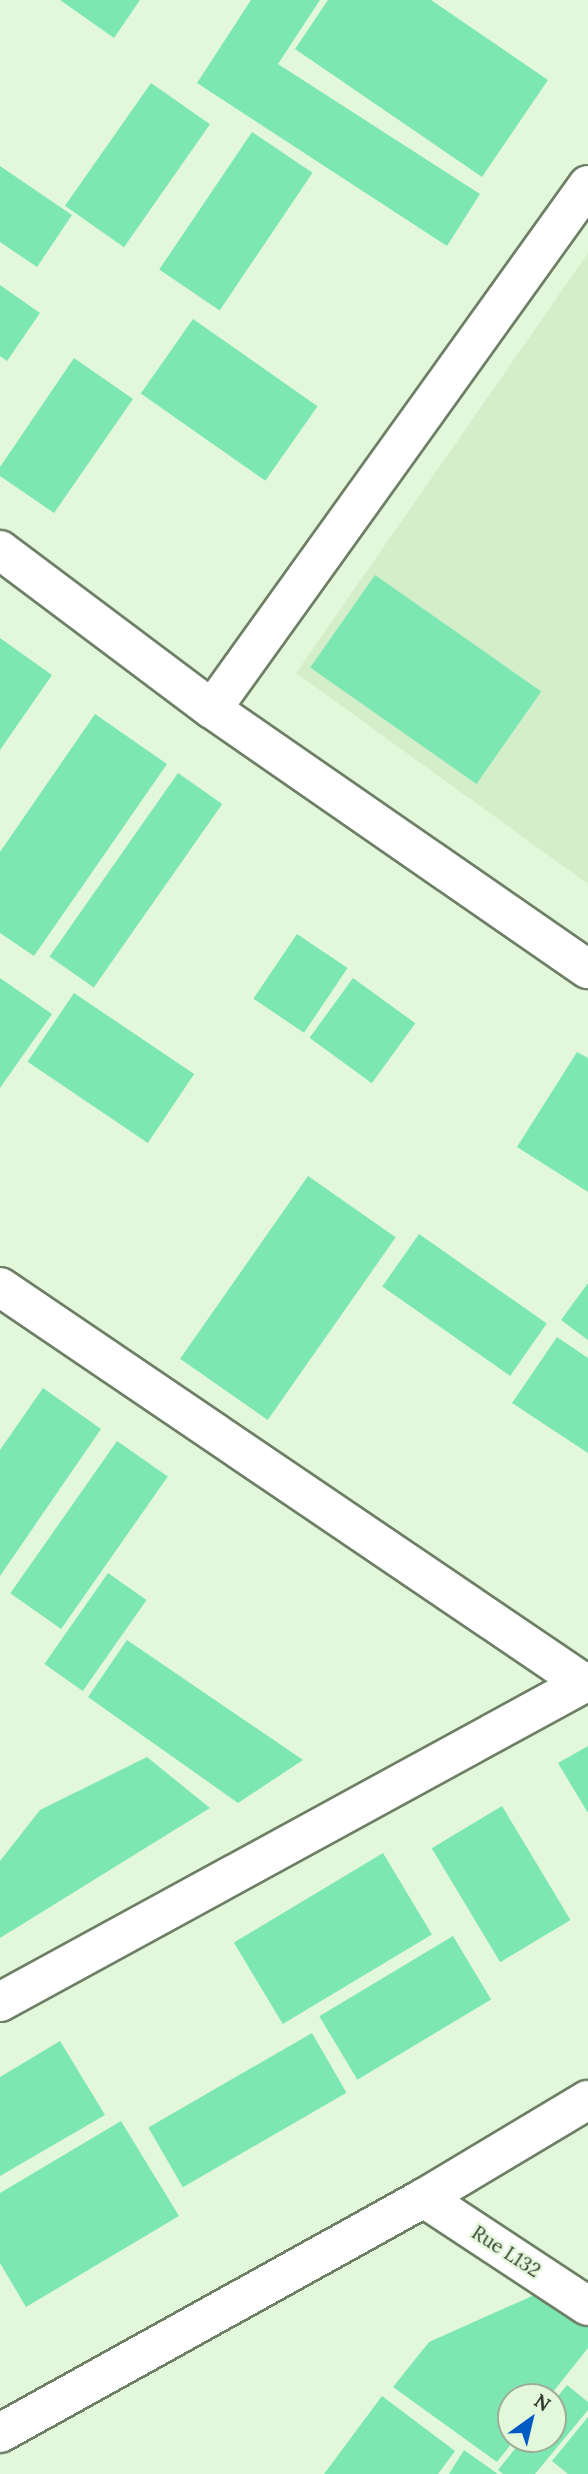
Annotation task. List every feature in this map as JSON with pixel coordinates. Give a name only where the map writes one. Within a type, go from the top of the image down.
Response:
[{"type":"street","points":[[212,709],[588,185]]},
{"type":"street","points":[[0,550],[212,709],[588,969]]},
{"type":"street","points":[[0,1287],[586,1682],[0,2001]]},
{"type":"street","points":[[0,2433],[424,2198],[588,2100]]},
{"type":"street","name":"Rue L132","points":[[424,2198],[588,2306]]},
{"type":"shaded area","points":[[588,253],[588,884],[296,673]]},
{"type":"building","points":[[60,0],[140,0],[114,38]]},
{"type":"building","points":[[251,0],[320,0],[278,64],[480,194],[447,246],[197,83]]},
{"type":"building","points":[[328,0],[431,0],[548,80],[482,177],[295,49]]},
{"type":"building","points":[[151,83],[210,124],[124,247],[65,206]]},
{"type":"building","points":[[252,132],[313,173],[220,310],[159,270]]},
{"type":"building","points":[[0,166],[72,215],[37,267],[0,242]]},
{"type":"building","points":[[0,285],[40,313],[7,361],[0,356]]},
{"type":"building","points":[[193,319],[318,406],[265,481],[141,394]]},
{"type":"building","points":[[74,358],[133,399],[54,513],[0,476],[0,467]]},
{"type":"building","points":[[375,575],[541,691],[476,784],[310,668]]},
{"type":"building","points":[[0,638],[52,675],[0,750]]},
{"type":"building","points":[[95,714],[167,764],[34,956],[0,933],[0,852]]},
{"type":"building","points":[[178,773],[222,804],[94,987],[50,956]]},
{"type":"building","points":[[297,934],[348,968],[304,1033],[253,999]]},
{"type":"building","points":[[0,978],[52,1014],[0,1088]]},
{"type":"building","points":[[353,978],[415,1023],[372,1083],[310,1038]]},
{"type":"building","points":[[74,993],[194,1074],[148,1143],[28,1062]]},
{"type":"building","points":[[577,1052],[588,1058],[588,1192],[517,1147]]},
{"type":"building","points":[[308,1176],[396,1237],[268,1420],[180,1359]]},
{"type":"building","points":[[419,1234],[547,1323],[510,1376],[382,1286]]},
{"type":"building","points":[[588,1283],[588,1340],[561,1320]]},
{"type":"building","points":[[557,1337],[588,1358],[588,1453],[512,1403]]},
{"type":"building","points":[[43,1388],[101,1429],[0,1576],[0,1450]]},
{"type":"building","points":[[117,1441],[168,1477],[61,1629],[10,1593]]},
{"type":"building","points":[[108,1573],[147,1600],[83,1691],[44,1664]]},
{"type":"building","points":[[127,1640],[303,1760],[238,1803],[88,1697]]},
{"type":"building","points":[[588,1746],[588,1813],[558,1763]]},
{"type":"building","points":[[147,1757],[210,1808],[0,1938],[0,1861],[40,1810]]},
{"type":"building","points":[[502,1806],[571,1920],[500,1962],[432,1848]]},
{"type":"building","points":[[383,1853],[432,1934],[283,2024],[234,1943]]},
{"type":"building","points":[[453,1936],[491,1999],[357,2080],[319,2016]]},
{"type":"building","points":[[312,2033],[346,2093],[183,2187],[148,2128]]},
{"type":"building","points":[[60,2041],[105,2115],[0,2176],[0,2077]]},
{"type":"building","points":[[121,2121],[179,2216],[26,2307],[0,2263],[0,2193]]},
{"type":"building","points":[[550,2288],[588,2322],[588,2348],[560,2383],[497,2383],[497,2453],[504,2453],[497,2462],[393,2387],[429,2342]]},
{"type":"building","points":[[567,2385],[588,2402],[588,2410],[567,2435]]},
{"type":"building","points":[[382,2396],[455,2451],[438,2474],[324,2474]]},
{"type":"building","points":[[588,2417],[588,2474],[568,2474],[552,2461],[559,2453],[567,2453],[567,2443]]},
{"type":"building","points":[[464,2450],[498,2474],[449,2474]]},
{"type":"building","points":[[512,2453],[552,2453],[535,2474],[503,2474],[498,2470]]}]
